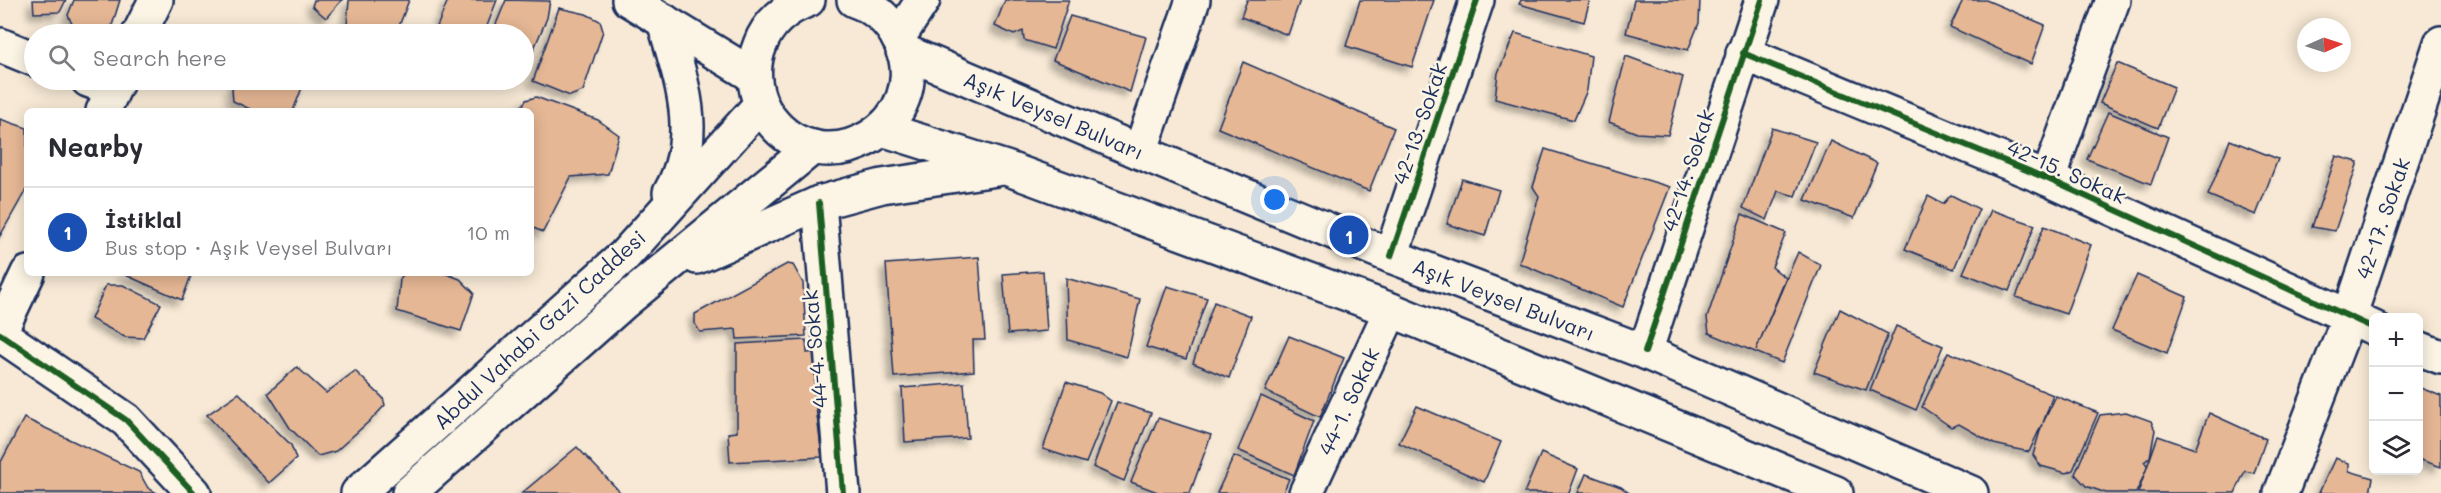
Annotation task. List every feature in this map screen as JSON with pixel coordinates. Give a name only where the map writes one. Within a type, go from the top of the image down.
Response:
[{"type":"main road","points":[[144,24],[156,0]]},
{"type":"main road","points":[[628,0],[664,21],[758,90]]},
{"type":"main road","points":[[786,3],[766,33],[757,53],[758,90],[768,117],[784,133],[813,147],[825,149],[847,147],[868,140],[893,117],[903,98],[907,69],[901,44],[882,16],[854,0]]},
{"type":"main road","points":[[901,44],[923,0]]},
{"type":"main road","points":[[1140,152],[1193,0]]},
{"type":"main road","name":"42-13. Sokak","points":[[1391,256],[1477,0]]},
{"type":"main road","name":"42-14. Sokak","points":[[1645,352],[1762,0]]},
{"type":"main road","points":[[2048,179],[2113,0]]},
{"type":"main road","points":[[653,223],[678,179],[686,157],[687,114],[664,21]]},
{"type":"main road","name":"42-17. Sokak","points":[[2282,493],[2361,322],[2441,43]]},
{"type":"main road","name":"Aşık Veysel Bulvarı","points":[[901,44],[1140,152],[1391,256],[1645,352],[1971,493]]},
{"type":"main road","points":[[0,45],[24,55]]},
{"type":"main road","name":"42-15. Sokak","points":[[1743,53],[2048,179],[2361,322]]},
{"type":"main road","name":"Abdul Vahabi Gazi Caddesi","points":[[358,493],[624,256],[653,223],[758,90]]},
{"type":"main road","points":[[882,129],[1006,168],[1390,310],[1836,493]]},
{"type":"main road","name":"Abdul Vahabi Gazi Caddesi","points":[[409,493],[624,302],[813,147]]},
{"type":"main road","points":[[624,302],[684,262],[819,203],[882,186],[1006,168]]},
{"type":"main road","name":"44-4. Sokak","points":[[819,203],[843,493]]},
{"type":"main road","points":[[27,276],[0,333],[126,420],[194,493]]},
{"type":"main road","name":"44-1. Sokak","points":[[1306,493],[1390,310]]},
{"type":"main road","points":[[2423,350],[2441,357]]},
{"type":"building","points":[[33,0],[66,0],[60,12],[34,13]]},
{"type":"building","points":[[74,0],[120,0],[112,24],[72,24],[68,15]]},
{"type":"building","points":[[314,0],[342,0],[326,18],[312,6]]},
{"type":"building","points":[[349,0],[409,0],[400,24],[347,24]]},
{"type":"building","points":[[448,0],[497,0],[488,24],[438,24]]},
{"type":"building","points":[[506,0],[550,1],[547,18],[534,49],[534,24],[496,24]]},
{"type":"building","points":[[1005,0],[1069,0],[1053,49],[1024,40],[1023,31],[1014,35],[995,26]]},
{"type":"building","points":[[1247,0],[1300,0],[1288,35],[1241,17]]},
{"type":"building","points":[[1360,0],[1434,0],[1412,67],[1346,46]]},
{"type":"building","points":[[1521,0],[1590,0],[1584,22],[1519,4]]},
{"type":"building","points":[[1634,0],[1700,0],[1699,23],[1688,50],[1626,33]]},
{"type":"building","points":[[1963,0],[1986,0],[2045,25],[2031,64],[1950,27]]},
{"type":"building","points":[[559,8],[586,14],[600,21],[603,31],[583,91],[570,96],[534,81]]},
{"type":"building","points":[[1070,16],[1146,37],[1130,92],[1053,60]]},
{"type":"building","points":[[1515,33],[1591,56],[1587,90],[1574,120],[1495,99],[1498,73]]},
{"type":"building","points":[[1626,56],[1683,77],[1668,135],[1637,133],[1609,122]]},
{"type":"building","points":[[1243,62],[1394,128],[1369,191],[1218,128]]},
{"type":"building","points":[[2117,63],[2174,87],[2158,128],[2100,103]]},
{"type":"building","points":[[232,90],[301,90],[294,108],[248,108],[233,101]]},
{"type":"building","points":[[536,97],[598,120],[619,135],[608,174],[571,177],[543,232],[534,228],[534,108],[521,108],[526,100]]},
{"type":"building","points":[[2108,112],[2168,137],[2151,184],[2087,159]]},
{"type":"building","points":[[0,119],[24,127],[24,193],[0,236]]},
{"type":"building","points":[[1772,128],[1816,142],[1795,196],[1778,191],[1767,220],[1743,208]]},
{"type":"building","points":[[2230,140],[2278,159],[2256,215],[2208,195]]},
{"type":"building","points":[[1831,141],[1877,163],[1854,218],[1805,200]]},
{"type":"building","points":[[1545,149],[1670,187],[1623,307],[1519,263],[1539,196],[1533,187]]},
{"type":"building","points":[[2336,156],[2358,162],[2335,231],[2312,227]]},
{"type":"building","points":[[1462,179],[1499,190],[1485,236],[1447,224]]},
{"type":"building","points":[[1951,195],[1979,209],[1954,269],[1905,249],[1928,196],[1943,204]]},
{"type":"building","points":[[1991,210],[2035,225],[2009,291],[1963,273]]},
{"type":"building","points":[[1742,214],[1786,233],[1772,267],[1786,278],[1756,350],[1798,252],[1821,265],[1782,363],[1709,333],[1707,318]]},
{"type":"building","points":[[2044,226],[2091,245],[2066,314],[2016,297]]},
{"type":"building","points":[[979,257],[985,340],[973,340],[974,371],[894,377],[886,264]]},
{"type":"building","points":[[787,264],[793,265],[803,283],[806,336],[737,339],[736,329],[700,332],[695,324],[695,314]]},
{"type":"building","points":[[1043,271],[1047,331],[1008,334],[1003,274]]},
{"type":"building","points":[[2137,275],[2187,297],[2167,353],[2112,330]]},
{"type":"building","points":[[128,276],[191,276],[182,300]]},
{"type":"building","points":[[402,276],[452,276],[460,279],[474,293],[461,331],[397,311]]},
{"type":"building","points":[[1066,278],[1140,299],[1127,357],[1068,340]]},
{"type":"building","points":[[106,285],[123,285],[161,304],[143,338],[125,337],[91,319]]},
{"type":"building","points":[[1167,286],[1207,298],[1186,359],[1146,347]]},
{"type":"building","points":[[1214,302],[1251,316],[1229,378],[1193,363]]},
{"type":"building","points":[[1840,309],[1888,334],[1866,390],[1814,372]]},
{"type":"building","points":[[1896,326],[1943,346],[1916,410],[1870,390]]},
{"type":"building","points":[[1289,336],[1344,358],[1320,417],[1265,391]]},
{"type":"building","points":[[806,340],[807,353],[817,352],[814,391],[822,457],[730,462],[728,433],[737,432],[737,344]]},
{"type":"building","points":[[1948,352],[2053,395],[2043,423],[2056,396],[2098,413],[2073,470],[2066,473],[2041,466],[2033,455],[2042,424],[2029,452],[1994,444],[1959,424],[1951,427],[1922,407]]},
{"type":"building","points":[[297,367],[326,393],[355,371],[383,398],[385,405],[336,451],[318,456],[290,428],[268,393]]},
{"type":"building","points":[[1066,382],[1100,393],[1111,401],[1086,463],[1043,449]]},
{"type":"building","points":[[964,383],[968,438],[905,442],[902,388]]},
{"type":"building","points":[[2423,389],[2441,396],[2441,467],[2423,461]]},
{"type":"building","points":[[239,393],[291,445],[296,459],[269,483],[207,415]]},
{"type":"building","points":[[1261,396],[1314,421],[1294,475],[1238,450]]},
{"type":"building","points":[[1117,402],[1151,413],[1124,481],[1093,467]]},
{"type":"building","points":[[1417,406],[1501,442],[1484,482],[1399,443]]},
{"type":"building","points":[[2126,412],[2151,421],[2155,430],[2150,457],[2144,462],[2148,466],[2136,493],[2106,493],[2086,486],[2075,474],[2100,415]]},
{"type":"building","points":[[2209,413],[2266,439],[2254,473],[2245,471],[2235,493],[2138,493],[2158,436],[2195,449]]},
{"type":"building","points":[[24,418],[139,472],[148,488],[157,493],[0,493],[0,464]]},
{"type":"building","points":[[1158,418],[1211,435],[1190,493],[1160,493],[1131,482]]},
{"type":"building","points":[[577,447],[621,493],[522,493]]},
{"type":"building","points":[[1541,453],[1578,469],[1569,493],[1524,493]]},
{"type":"building","points":[[1234,456],[1289,479],[1283,493],[1217,493]]},
{"type":"building","points":[[2335,458],[2349,463],[2349,471],[2373,478],[2370,493],[2319,493]]},
{"type":"building","points":[[1586,474],[1621,487],[1629,493],[1578,493]]},
{"type":"cycle path","points":[[1391,256],[1477,0]]},
{"type":"cycle path","points":[[1645,352],[1762,0]]},
{"type":"cycle path","points":[[1743,53],[2048,179],[2369,326]]},
{"type":"cycle path","points":[[819,203],[843,493]]},
{"type":"cycle path","points":[[0,334],[126,420],[194,493]]},
{"type":"place","name":"İstiklal","points":[[1349,235]]}]
